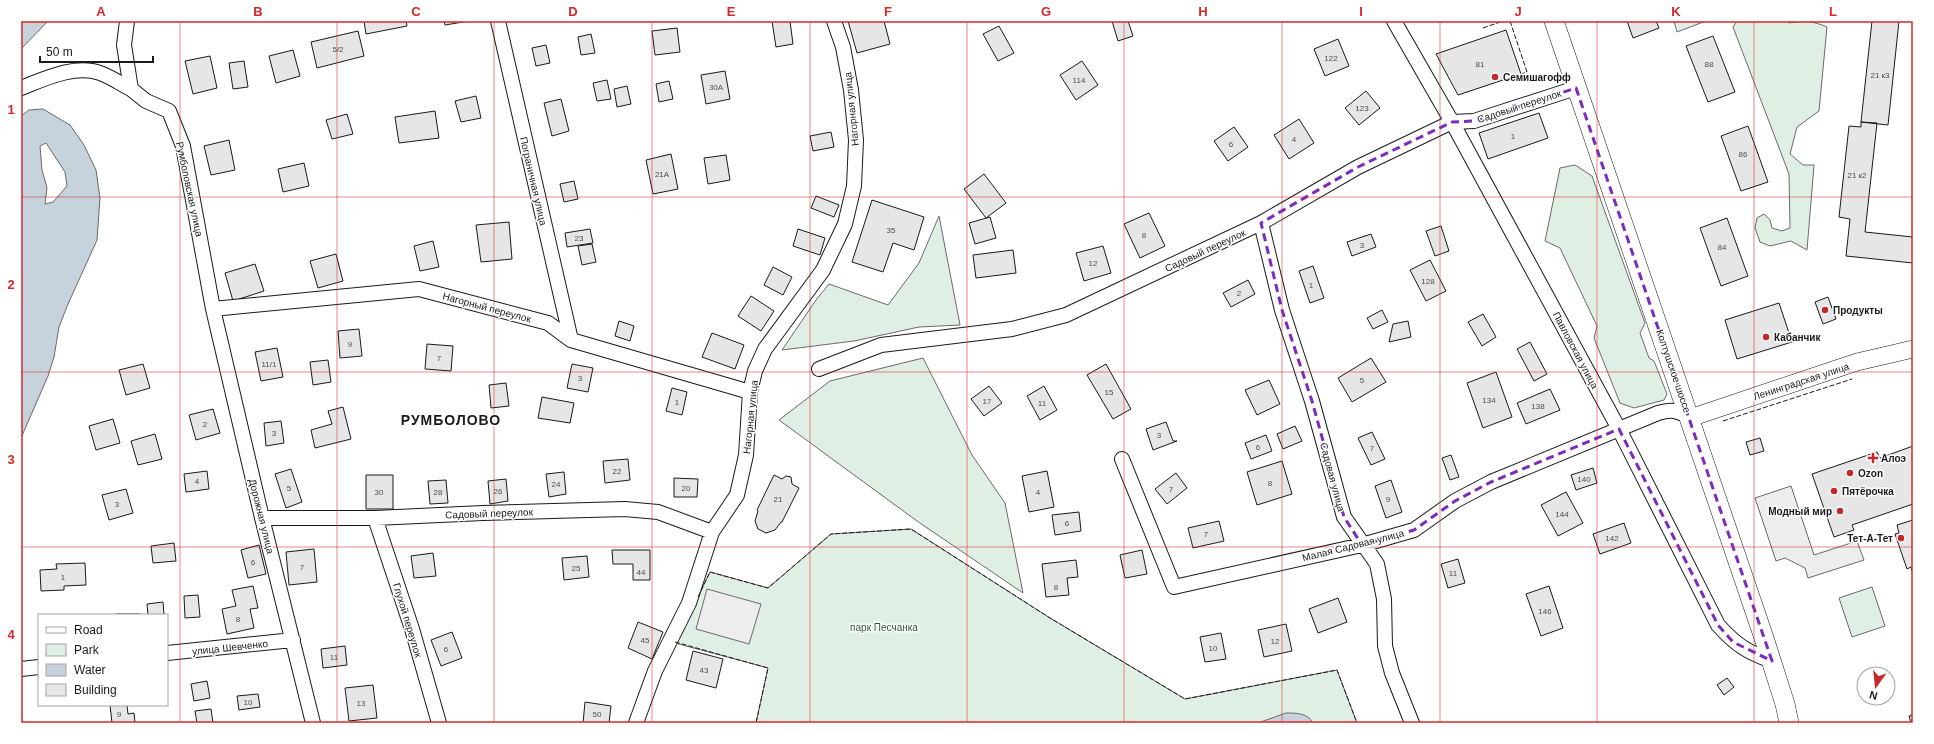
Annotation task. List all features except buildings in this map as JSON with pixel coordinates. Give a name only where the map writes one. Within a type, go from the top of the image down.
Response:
[{"type":"main road","name":"Колтушское шоссе","points":[[1554,21],[1772,661],[1789,723]]},
{"type":"street","points":[[127,21],[124,45],[131,89]]},
{"type":"street","name":"Пограничная улица","points":[[498,21],[571,340]]},
{"type":"street","name":"Нагорная улица","points":[[636,723],[655,671],[689,603],[712,532],[736,495],[746,455],[750,392],[755,371],[765,349],[826,264],[845,224],[854,186],[856,140],[851,90],[843,47],[834,21]]},
{"type":"street","name":"Павловская улица","points":[[1394,21],[1452,122],[1619,429],[1718,625],[1733,642],[1753,654],[1772,661]]},
{"type":"street","name":"Румболовская улица","points":[[21,88],[53,76],[79,71],[99,73],[131,89],[146,101],[169,111],[183,146],[213,309]]},
{"type":"street","name":"Садовый переулок","points":[[819,369],[881,345],[1012,329],[1066,315],[1261,223],[1358,167],[1452,122],[1474,121],[1576,88]]},
{"type":"street","name":"Садовая улица","points":[[1261,223],[1282,310],[1312,401],[1344,517],[1362,545],[1377,564],[1384,599],[1385,646],[1392,673],[1412,723]]},
{"type":"street","name":"Нагорный переулок","points":[[213,309],[419,289],[548,323],[571,340],[750,392]]},
{"type":"street","name":"Дорожная улица","points":[[213,309],[262,518],[313,723]]},
{"type":"street","name":"Ленинградская улица","points":[[1690,418],[1857,362],[1913,349]]},
{"type":"street","name":"Малая Садовая улица","points":[[1122,460],[1174,587],[1362,545],[1414,530],[1455,501],[1491,482],[1619,429],[1670,410],[1681,412],[1690,418]]},
{"type":"street","name":"Садовый переулок","points":[[262,518],[375,518],[483,512],[625,509],[658,512],[712,532]]},
{"type":"street","name":"Глухой переулок","points":[[375,518],[412,629],[439,723]]},
{"type":"street","name":"улица Шевченко","points":[[168,653],[293,640]]},
{"type":"street","points":[[21,669],[38,667]]},
{"type":"highlighted area","points":[[1576,88],[1772,661],[1733,642],[1718,625],[1619,429],[1491,482],[1455,501],[1414,530],[1362,545],[1344,517],[1312,401],[1282,310],[1261,223],[1358,167],[1452,122],[1474,121]]},
{"type":"green space","points":[[1674,21],[1706,21],[1677,32]]},
{"type":"green space","points":[[1737,21],[1787,21],[1789,23],[1808,22],[1817,23],[1827,27],[1819,111],[1797,127],[1790,154],[1803,165],[1814,165],[1807,250],[1791,241],[1770,246],[1760,242],[1755,228],[1757,218],[1764,214],[1770,220],[1772,228],[1782,231],[1790,228],[1789,174],[1733,27]]},
{"type":"green space","points":[[1575,165],[1592,176],[1645,323],[1640,333],[1649,358],[1654,361],[1667,394],[1664,400],[1634,408],[1620,403],[1594,338],[1597,326],[1560,248],[1545,241],[1560,168]]},
{"type":"green space","points":[[939,216],[960,325],[919,327],[854,341],[782,350],[816,300],[829,284],[888,305],[919,263]]},
{"type":"green space","points":[[923,358],[972,455],[1005,503],[1023,593],[917,521],[779,420],[830,381]]},
{"type":"green space","name":"парк Песчанка","points":[[911,529],[1050,618],[1185,699],[1337,670],[1357,723],[756,723],[768,668],[675,643],[710,572],[768,588],[831,534]]},
{"type":"green space","points":[[1872,587],[1885,626],[1852,637],[1839,598]]},
{"type":"shaded area","points":[[1791,486],[1814,555],[1857,541],[1864,560],[1808,578],[1805,568],[1785,558],[1776,561],[1755,498]]},
{"type":"shaded area","points":[[707,589],[761,604],[749,644],[696,629]]},
{"type":"water","points":[[21,21],[48,21],[21,49]]},
{"type":"water","points":[[43,109],[70,125],[84,145],[96,170],[100,198],[97,240],[59,327],[54,357],[48,376],[21,438],[21,116],[29,110]],"holes":[[[46,143],[65,172],[67,186],[53,202],[45,204],[47,188],[42,170],[40,146]]]},
{"type":"water","points":[[1286,713],[1305,715],[1313,723],[1258,723]]},
{"type":"fence","points":[[1483,28],[1503,21]]},
{"type":"fence","points":[[1510,21],[1527,72],[1521,74]]},
{"type":"fence","points":[[1723,421],[1852,379]]},
{"type":"fence","points":[[698,597],[710,572],[768,588],[831,534],[911,529],[1050,618],[1185,699],[1337,670],[1357,723]]},
{"type":"fence","points":[[675,642],[768,668],[756,723]]},
{"type":"place","name":"Семишагофф","points":[[1495,77]]},
{"type":"place","name":"Продукты","points":[[1825,310]]},
{"type":"place","name":"Кабанчик","points":[[1766,337]]},
{"type":"place","name":"Алоэ","points":[[1873,458]]},
{"type":"place","name":"Ozon","points":[[1850,473]]},
{"type":"place","name":"Пятёрочка","points":[[1834,491]]},
{"type":"place","name":"Модный мир","points":[[1840,511]]},
{"type":"place","name":"Тет-А-Тет","points":[[1901,538]]},
{"type":"district","name":"РУМБОЛОВО","points":[[451,420]]}]
